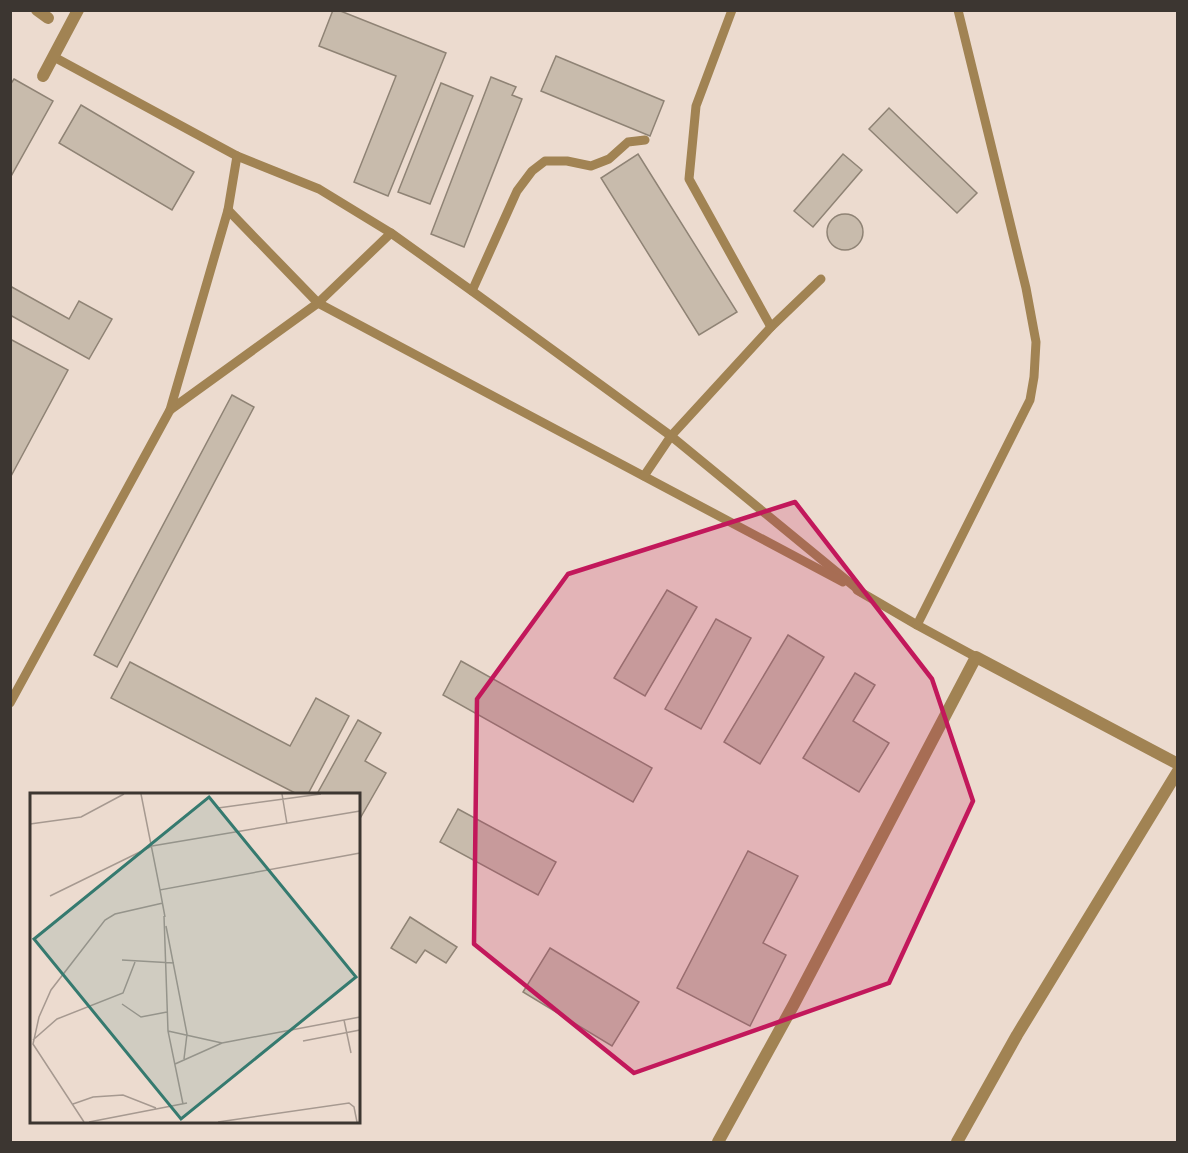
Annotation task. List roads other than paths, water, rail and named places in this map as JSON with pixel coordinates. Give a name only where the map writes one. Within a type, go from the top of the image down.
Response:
[{"type":"street","points":[[37,10],[48,18]]},
{"type":"street","points":[[44,76],[78,10]]},
{"type":"street","points":[[718,1143],[976,657],[1178,764]]},
{"type":"street","points":[[957,1143],[1017,1035],[1178,771]]},
{"type":"lane","points":[[732,10],[696,106],[689,179],[771,327]]},
{"type":"lane","points":[[917,625],[1030,400],[1034,377],[1036,342],[1026,288],[958,10]]},
{"type":"lane","points":[[54,57],[237,156],[319,189],[391,233],[671,436],[861,592]]},
{"type":"lane","points":[[472,291],[517,191],[532,171],[545,161],[567,161],[591,166],[609,159],[628,142],[645,140]]},
{"type":"lane","points":[[10,703],[170,410],[228,210],[237,156]]},
{"type":"lane","points":[[228,210],[318,303],[861,592],[976,657]]},
{"type":"lane","points":[[170,410],[318,303],[391,233]]},
{"type":"lane","points":[[644,476],[671,436],[771,327],[821,279]]}]
